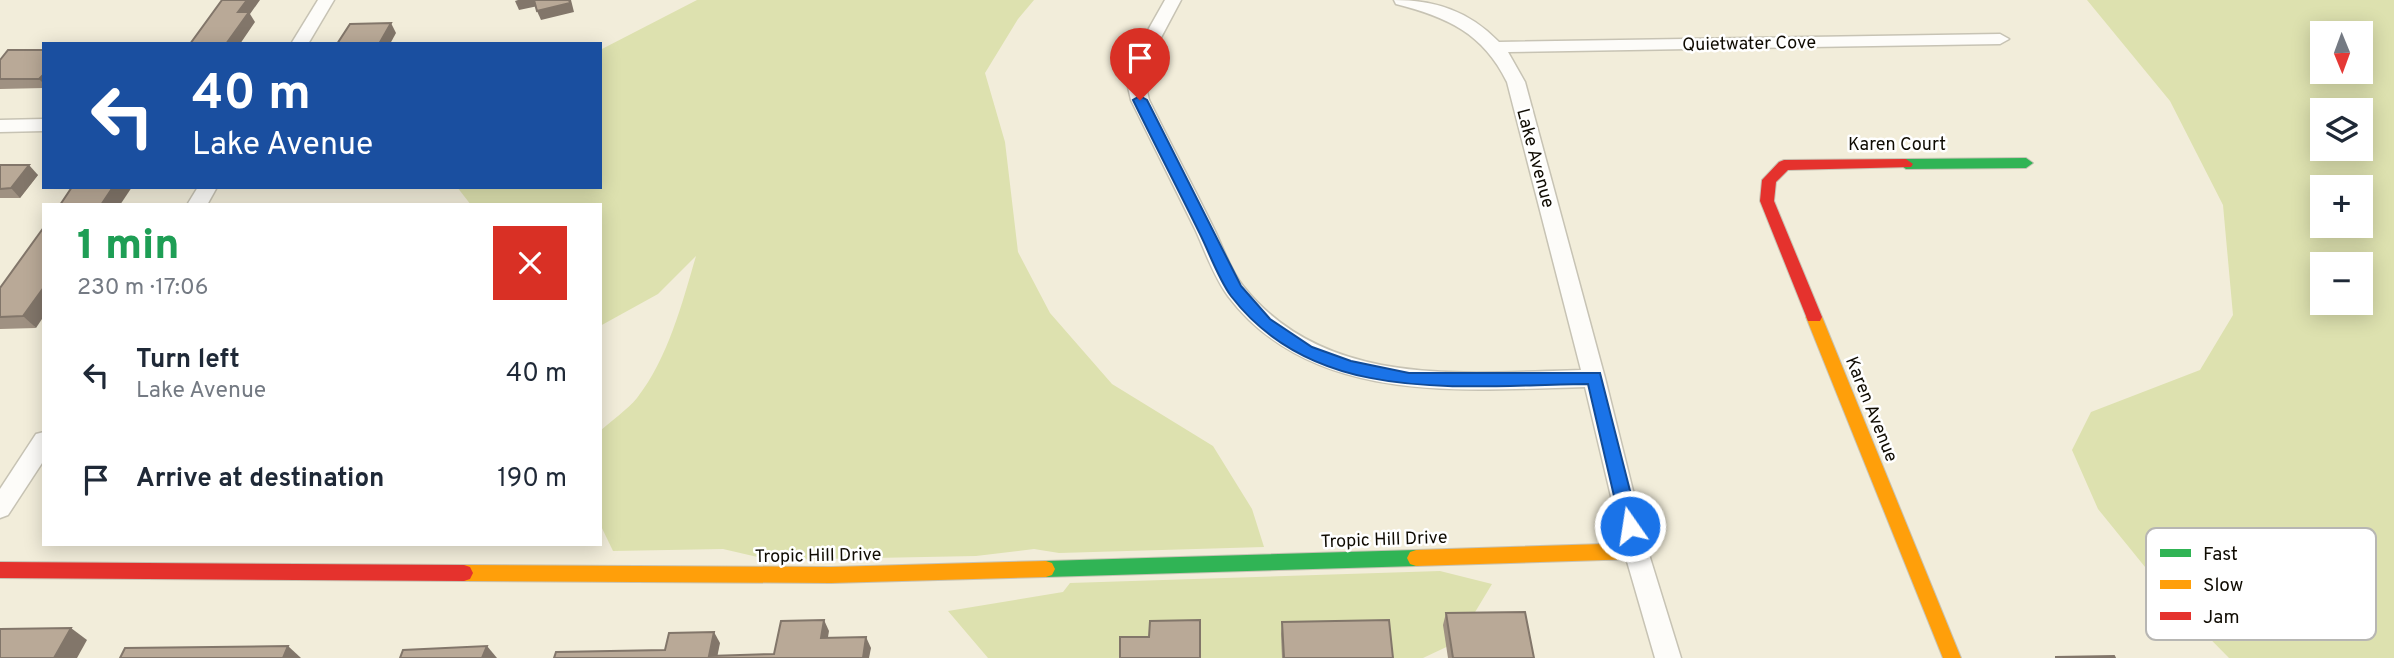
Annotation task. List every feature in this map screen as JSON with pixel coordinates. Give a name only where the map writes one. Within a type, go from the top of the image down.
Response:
[{"type":"street","points":[[300,42],[326,0]]},
{"type":"street","points":[[1173,0],[1139,62],[1135,78],[1140,100],[1235,290],[1265,324],[1306,351],[1350,368],[1409,379],[1594,378]]},
{"type":"street","name":"Lake Avenue","points":[[1402,0],[1453,16],[1477,29],[1498,47],[1516,82],[1594,378],[1636,551],[1668,658]]},
{"type":"street","name":"Quietwater Cove","points":[[1498,47],[2000,39]]},
{"type":"street","points":[[0,126],[42,125]]},
{"type":"street","name":"Karen Court","points":[[1771,173],[1784,165],[1809,163],[2025,163]]},
{"type":"street","name":"Karen Avenue","points":[[1771,173],[1766,187],[1767,201],[1952,658]]},
{"type":"street","points":[[0,508],[42,444]]},
{"type":"street","name":"Tropic Hill Drive","points":[[0,570],[831,575],[1636,551]]},
{"type":"green space","points":[[697,0],[1034,0],[1018,19],[985,73],[1005,142],[1018,252],[1050,313],[1112,384],[1213,446],[1252,509],[1264,547],[1059,553],[1034,549],[976,556],[770,560],[723,549],[613,551],[602,528],[602,429],[637,398],[657,366],[673,330],[696,256],[658,294],[602,325],[602,203],[469,203],[459,189],[602,189],[602,49]]},
{"type":"green space","points":[[2087,0],[2394,0],[2394,658],[2229,658],[2211,640],[2376,640],[2376,528],[2146,528],[2146,568],[2098,509],[2072,450],[2091,412],[2200,370],[2233,315],[2223,205],[2170,101]]},
{"type":"green space","points":[[1440,571],[1492,584],[1457,642],[1423,658],[988,658],[948,611],[1063,592],[1070,583]]},
{"type":"building","points":[[222,0],[247,0],[238,12],[249,12],[227,42],[191,42]]},
{"type":"building","points":[[534,0],[569,0],[570,3],[537,11]]},
{"type":"building","points":[[391,23],[380,42],[338,42],[350,24]]},
{"type":"building","points":[[8,50],[42,50],[42,76],[39,79],[0,79],[0,60]]},
{"type":"building","points":[[0,165],[29,165],[11,188],[0,189]]},
{"type":"building","points":[[71,189],[112,189],[102,203],[61,203]]},
{"type":"building","points":[[42,230],[42,290],[23,316],[0,317],[0,288]]},
{"type":"building","points":[[1525,612],[1534,658],[1453,658],[1446,613]]},
{"type":"building","points":[[824,620],[821,638],[866,637],[863,658],[554,658],[556,652],[665,650],[669,633],[714,632],[709,656],[774,654],[781,621]]},
{"type":"building","points":[[1200,620],[1200,658],[1120,658],[1120,637],[1149,637],[1150,621]]},
{"type":"building","points":[[1389,620],[1393,658],[1284,658],[1282,622]]},
{"type":"building","points":[[71,628],[54,658],[0,658],[0,629]]},
{"type":"building","points":[[288,646],[283,658],[120,658],[125,648]]},
{"type":"building","points":[[487,646],[482,658],[400,658],[403,650]]},
{"type":"building","points":[[2056,657],[2115,658],[2056,658]]},
{"type":"traffic: fast","points":[[1906,164],[2026,163]]},
{"type":"traffic: fast","points":[[1046,569],[1416,558]]},
{"type":"traffic: slow","points":[[1814,317],[1952,658]]},
{"type":"traffic: slow","points":[[1416,558],[1636,551]]},
{"type":"traffic: slow","points":[[464,573],[831,575],[1046,569]]},
{"type":"traffic: jam","points":[[1814,317],[1767,201],[1769,180],[1784,165],[1906,164]]},
{"type":"traffic: jam","points":[[0,570],[464,573]]},
{"type":"route","points":[[1140,100],[1235,290],[1265,324],[1306,351],[1350,368],[1409,379],[1594,378],[1630,526]]}]
